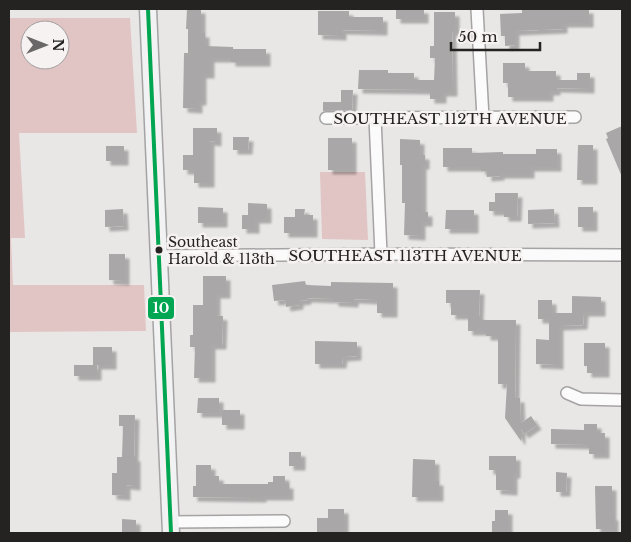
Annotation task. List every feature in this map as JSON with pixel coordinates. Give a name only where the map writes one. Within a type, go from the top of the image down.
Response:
[{"type":"street","points":[[148,9],[171,528],[284,521]]},
{"type":"street","points":[[476,9],[483,118]]},
{"type":"street","name":"SOUTHEAST 112TH AVENUE","points":[[326,118],[575,117]]},
{"type":"street","points":[[375,118],[381,254]]},
{"type":"street","name":"SOUTHEAST 113TH AVENUE","points":[[158,256],[381,254],[622,256]]},
{"type":"street","points":[[567,393],[581,399],[622,400]]},
{"type":"shaded area","points":[[9,18],[130,18],[137,133],[19,133],[25,238],[11,238],[13,285],[144,285],[146,331],[9,332]]},
{"type":"shaded area","points":[[320,172],[365,172],[368,240],[322,239]]},
{"type":"building","points":[[187,9],[201,9],[201,33],[205,33],[205,46],[233,47],[233,49],[266,49],[266,62],[231,62],[231,58],[210,58],[210,74],[202,74],[202,101],[198,101],[198,109],[183,108],[184,53],[188,53]]},
{"type":"building","points":[[396,9],[424,9],[424,19],[396,19]]},
{"type":"building","points":[[522,9],[589,9],[589,23],[563,23],[563,29],[515,31],[515,45],[505,46],[505,36],[501,36],[500,14],[522,13]]},
{"type":"building","points":[[318,11],[349,11],[349,17],[383,17],[383,31],[342,30],[342,36],[318,35]]},
{"type":"building","points":[[434,12],[455,12],[455,31],[452,31],[453,92],[442,92],[442,99],[430,99],[430,90],[358,89],[359,70],[388,70],[388,73],[414,73],[414,80],[434,80],[435,58],[430,58],[430,46],[434,46]]},
{"type":"building","points":[[503,63],[525,63],[525,71],[556,71],[556,80],[577,80],[577,73],[590,73],[590,89],[556,88],[556,91],[549,91],[549,97],[508,97],[508,83],[503,83]]},
{"type":"building","points":[[341,90],[353,90],[352,110],[323,111],[323,102],[341,102]]},
{"type":"building","points":[[622,126],[622,177],[606,139],[608,138],[606,133]]},
{"type":"building","points":[[193,128],[217,128],[217,142],[210,141],[210,183],[194,183],[194,170],[183,170],[183,155],[193,155]]},
{"type":"building","points":[[233,137],[249,137],[248,150],[233,150]]},
{"type":"building","points":[[328,138],[352,138],[352,170],[328,170]]},
{"type":"building","points":[[400,139],[420,140],[420,155],[425,155],[425,165],[422,165],[422,212],[428,212],[428,222],[421,222],[421,236],[404,235],[405,203],[402,203]]},
{"type":"building","points":[[578,145],[593,145],[593,180],[577,180]]},
{"type":"building","points":[[106,146],[124,146],[124,161],[106,161]]},
{"type":"building","points":[[443,148],[472,148],[472,153],[503,152],[503,154],[536,154],[536,149],[557,149],[557,167],[530,167],[530,174],[500,174],[500,176],[487,177],[487,171],[481,171],[481,167],[443,167]]},
{"type":"building","points":[[495,193],[518,193],[517,217],[504,217],[504,211],[489,211],[489,202],[495,202]]},
{"type":"building","points":[[248,203],[267,204],[267,219],[255,219],[255,229],[242,229],[242,215],[248,215]]},
{"type":"building","points":[[198,207],[223,208],[223,223],[198,223]]},
{"type":"building","points":[[578,207],[593,207],[593,227],[578,227]]},
{"type":"building","points":[[123,209],[124,226],[105,227],[105,210]]},
{"type":"building","points":[[295,209],[305,209],[304,215],[313,215],[313,233],[284,233],[284,217],[295,217]]},
{"type":"building","points":[[554,209],[555,223],[528,224],[528,210]]},
{"type":"building","points":[[446,210],[474,210],[474,229],[445,229]]},
{"type":"building","points":[[109,254],[125,254],[125,281],[109,280]]},
{"type":"building","points":[[203,276],[226,276],[226,294],[216,294],[216,315],[223,316],[222,345],[211,345],[211,378],[194,378],[195,347],[190,347],[190,335],[193,335],[193,305],[203,305]]},
{"type":"building","points":[[305,281],[306,285],[331,286],[331,282],[393,283],[393,313],[377,313],[377,300],[354,299],[354,303],[334,302],[334,299],[307,298],[307,300],[299,301],[299,305],[286,307],[285,300],[274,301],[272,285]]},
{"type":"building","points":[[446,290],[480,290],[479,316],[481,316],[481,320],[516,320],[515,398],[520,398],[521,423],[531,416],[537,425],[524,434],[521,429],[521,441],[505,418],[507,384],[498,384],[498,336],[486,336],[486,331],[468,331],[468,315],[451,315],[451,303],[446,303]]},
{"type":"building","points":[[572,296],[601,297],[601,312],[584,312],[583,325],[559,326],[559,365],[536,364],[536,339],[549,340],[549,319],[538,319],[538,300],[552,300],[552,313],[572,313]]},
{"type":"building","points":[[315,341],[357,342],[357,356],[343,357],[342,364],[315,364]]},
{"type":"building","points":[[584,343],[605,343],[605,373],[587,373],[587,366],[584,366]]},
{"type":"building","points":[[93,347],[112,347],[112,365],[93,365]]},
{"type":"building","points":[[74,365],[97,365],[97,376],[74,376]]},
{"type":"building","points":[[198,398],[219,398],[219,413],[197,413]]},
{"type":"building","points":[[222,410],[240,410],[240,425],[222,425]]},
{"type":"building","points":[[119,415],[135,415],[134,457],[136,457],[136,486],[126,485],[126,496],[112,495],[112,473],[117,473],[117,457],[122,457],[123,426],[119,426]]},
{"type":"building","points":[[584,424],[597,424],[597,433],[605,433],[605,454],[589,454],[589,445],[551,444],[551,429],[584,430]]},
{"type":"building","points":[[289,452],[301,452],[301,466],[289,466]]},
{"type":"building","points":[[489,456],[516,456],[516,474],[513,474],[513,491],[496,490],[496,470],[489,470]]},
{"type":"building","points":[[413,459],[435,460],[435,481],[439,481],[439,497],[412,497]]},
{"type":"building","points":[[196,465],[211,465],[211,476],[219,476],[219,484],[268,484],[268,482],[273,482],[273,476],[285,476],[285,484],[289,484],[289,496],[262,496],[262,498],[193,497],[193,486],[196,486]]},
{"type":"building","points":[[556,472],[567,473],[566,492],[556,492]]},
{"type":"building","points":[[595,486],[612,486],[614,529],[596,529]]},
{"type":"building","points":[[328,509],[344,509],[344,533],[317,533],[317,518],[328,518]]},
{"type":"building","points":[[495,510],[508,510],[508,533],[492,533],[492,521],[495,521]]},
{"type":"building","points":[[122,519],[136,520],[136,533],[122,533]]},
{"type":"transit line","name":"10","points":[[148,9],[171,533]]},
{"type":"place","name":"Southeast Harold & 113th","points":[[159,250]]}]
